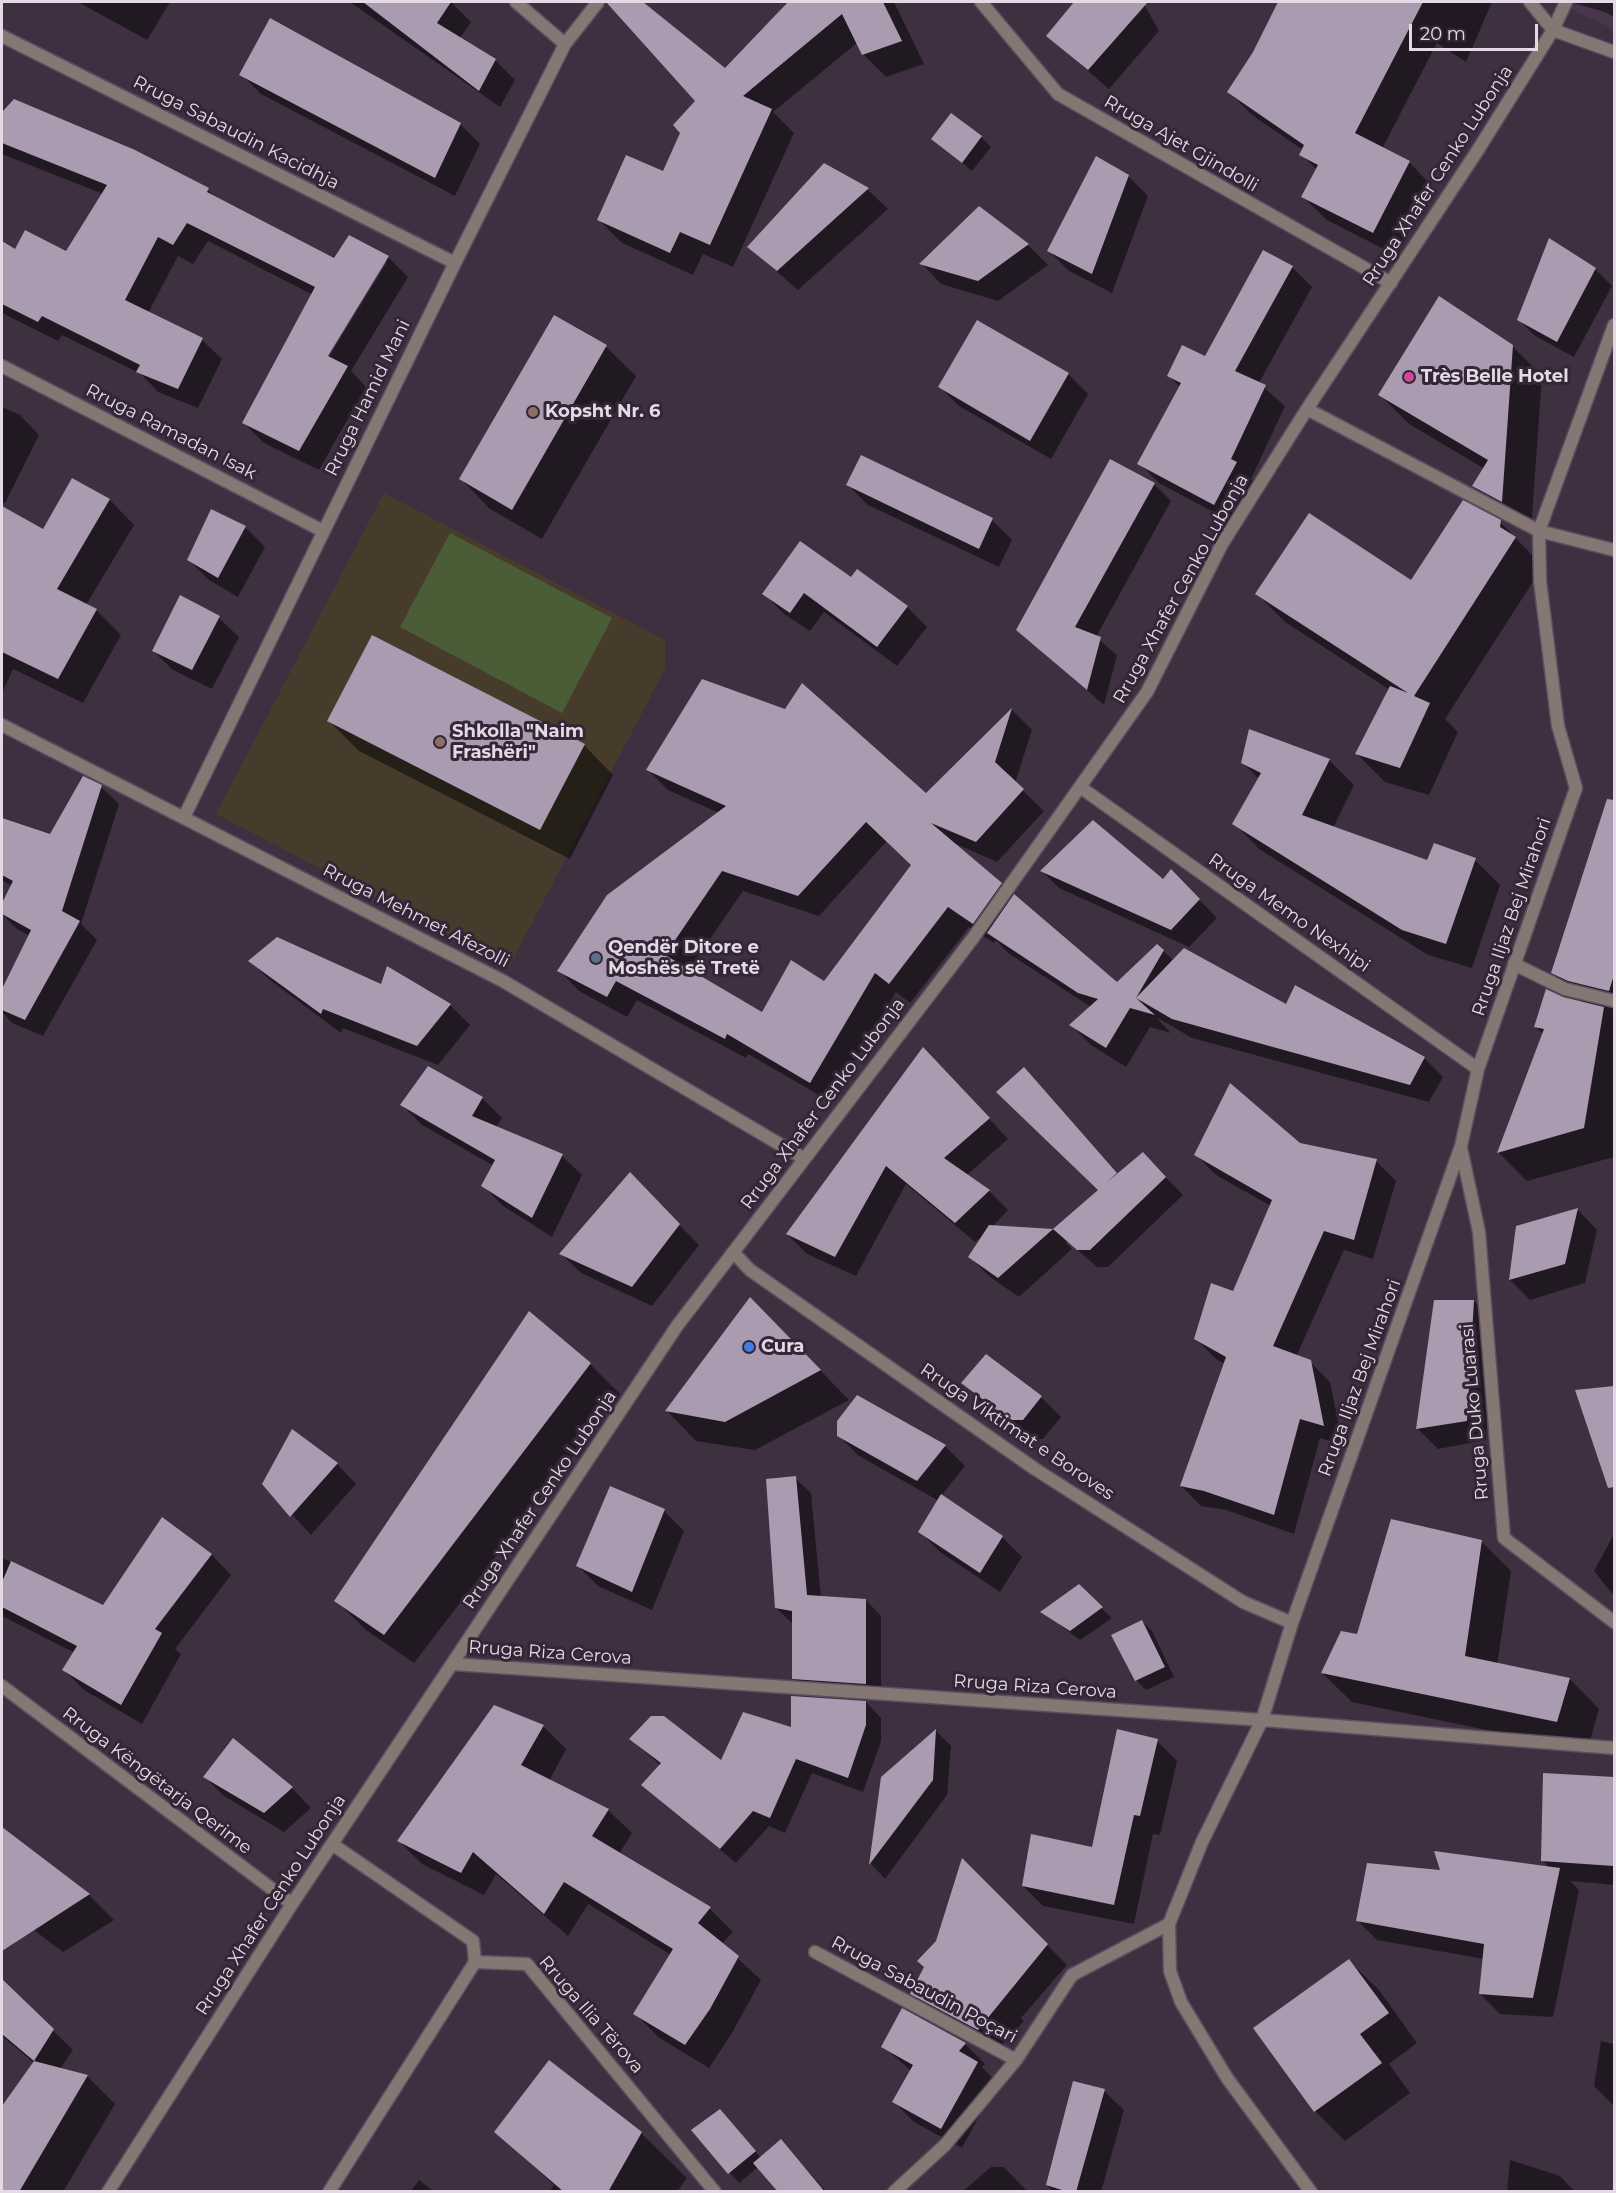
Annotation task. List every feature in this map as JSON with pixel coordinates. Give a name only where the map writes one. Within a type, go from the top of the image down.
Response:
[{"type":"street","points":[[516,2],[565,44]]},
{"type":"street","name":"Rruga Hamid Mani","points":[[184,817],[454,263],[565,44],[598,2]]},
{"type":"street","name":"Rruga Ajet Gjindolli","points":[[981,2],[1058,94],[1391,283]]},
{"type":"street","points":[[1530,2],[1553,30],[1614,52]]},
{"type":"street","name":"Rruga Xhafer Cenko Lubonja","points":[[108,2192],[291,1904],[677,1326],[973,938],[1147,692],[1222,544],[1553,30],[1566,2]]},
{"type":"street","name":"Rruga Sabaudin Kacidhja","points":[[2,36],[454,263]]},
{"type":"street","points":[[1539,531],[1614,325]]},
{"type":"street","name":"Rruga Ramadan Isak","points":[[2,366],[323,531]]},
{"type":"street","points":[[1308,409],[1539,531],[1614,550]]},
{"type":"street","name":"Rruga Iljaz Bej Mirahori","points":[[1311,2192],[1227,2078],[1181,2002],[1170,1971],[1169,1924],[1202,1842],[1262,1720],[1292,1623],[1461,1146],[1478,1069],[1576,788],[1558,726],[1540,581],[1539,531]]},
{"type":"street","name":"Rruga Mehmet Afezolli","points":[[2,725],[503,981],[803,1158]]},
{"type":"street","name":"Rruga Memo Nexhipi","points":[[1080,787],[1478,1069]]},
{"type":"street","points":[[1514,964],[1565,989],[1614,1001]]},
{"type":"street","name":"Rruga Duko Luarasi","points":[[1461,1146],[1479,1232],[1504,1538],[1614,1622]]},
{"type":"street","name":"Rruga Viktimat e Boroves","points":[[733,1252],[750,1270],[1035,1469],[1243,1602],[1292,1623]]},
{"type":"street","name":"Rruga Riza Cerova","points":[[453,1664],[1262,1720],[1614,1748]]},
{"type":"street","name":"Rruga Këngëtarja Qerime","points":[[2,1686],[291,1904]]},
{"type":"street","points":[[329,2192],[475,1962],[473,1941],[332,1844]]},
{"type":"street","points":[[894,2192],[945,2145],[1016,2060],[1072,1975],[1169,1924]]},
{"type":"street","name":"Rruga Sabaudin Poçari","points":[[815,1952],[1016,2060]]},
{"type":"street","name":"Rruga Ilia Tërova","points":[[475,1962],[527,1964],[715,2192]]},
{"type":"shaded area","points":[[1555,2],[1614,2],[1614,29]]},
{"type":"shaded area","name":"Shkolla \"Naim Frashëri\"","points":[[384,493],[665,640],[665,669],[509,967],[216,814]]},
{"type":"green space","points":[[450,533],[612,618],[562,713],[400,627]]},
{"type":"building","points":[[363,2],[451,2],[437,23],[496,59],[479,91]]},
{"type":"building","points":[[606,2],[643,2],[725,68],[788,2],[883,2],[902,41],[862,55],[842,14],[743,96],[772,109],[710,245],[680,232],[670,253],[597,220],[626,155],[663,171],[680,133],[673,125],[695,101]]},
{"type":"building","points":[[1074,2],[1148,2],[1088,70],[1046,36]]},
{"type":"building","points":[[1278,2],[1423,2],[1355,133],[1410,161],[1373,233],[1301,197],[1318,165],[1299,155],[1304,145],[1227,92],[1253,52]]},
{"type":"building","points":[[270,18],[461,123],[435,178],[239,75]]},
{"type":"building","points":[[14,99],[135,150],[209,188],[207,192],[334,258],[349,235],[389,256],[328,356],[348,366],[299,451],[242,423],[315,287],[187,223],[173,245],[158,237],[125,300],[203,338],[178,389],[136,372],[140,365],[42,316],[38,322],[2,304],[2,241],[15,249],[25,230],[66,251],[107,185],[2,143],[2,112]]},
{"type":"building","points":[[951,113],[982,136],[962,163],[931,139]]},
{"type":"building","points":[[1096,156],[1129,175],[1092,274],[1047,251]]},
{"type":"building","points":[[824,163],[869,188],[777,271],[747,247]]},
{"type":"building","points":[[979,206],[1029,244],[978,281],[919,264]]},
{"type":"building","points":[[1549,238],[1596,268],[1557,342],[1517,320]]},
{"type":"building","points":[[1263,250],[1293,266],[1235,371],[1266,385],[1231,459],[1237,462],[1214,505],[1137,464],[1181,383],[1167,376],[1182,345],[1205,356]]},
{"type":"building","points":[[1439,296],[1513,345],[1502,502],[1472,486],[1488,460],[1378,395]]},
{"type":"building","name":"Kopsht Nr. 6","points":[[554,315],[607,345],[512,510],[459,479]]},
{"type":"building","points":[[977,320],[1069,373],[1030,441],[938,387]]},
{"type":"building","points":[[861,455],[993,518],[979,549],[846,485]]},
{"type":"building","points":[[1110,459],[1155,483],[1075,627],[1101,637],[1087,690],[1016,630]]},
{"type":"building","points":[[72,478],[110,499],[57,589],[97,609],[58,679],[2,652],[2,506],[43,529]]},
{"type":"building","points":[[1463,500],[1501,520],[1500,527],[1516,537],[1414,696],[1430,703],[1400,768],[1355,754],[1390,686],[1408,693],[1255,594],[1309,513],[1411,580]]},
{"type":"building","points":[[211,509],[246,526],[218,578],[187,560]]},
{"type":"building","points":[[800,541],[851,577],[857,569],[908,606],[877,647],[804,593],[790,613],[762,594]]},
{"type":"building","points":[[180,595],[220,616],[192,670],[152,651]]},
{"type":"building","points":[[372,635],[585,744],[540,830],[327,721]]},
{"type":"building","points":[[702,679],[785,709],[802,683],[926,793],[1012,708],[995,762],[1024,789],[976,842],[931,823],[1002,883],[973,924],[948,907],[889,984],[875,973],[810,1083],[727,1034],[725,1039],[616,981],[607,997],[557,971],[607,895],[726,806],[646,770]],"holes":[[[866,822],[911,865],[824,981],[791,960],[762,1012],[665,955],[722,871],[798,896]]]},
{"type":"building","points":[[1249,729],[1330,759],[1302,815],[1427,860],[1434,843],[1476,858],[1446,944],[1402,930],[1232,824],[1261,773],[1241,763]]},
{"type":"building","points":[[83,776],[102,785],[62,911],[80,921],[25,1020],[2,1010],[2,989],[31,930],[2,914],[2,903],[13,881],[2,875],[2,818],[50,834]]},
{"type":"building","points":[[1607,799],[1614,800],[1614,975],[1609,991],[1568,981],[1551,973]]},
{"type":"building","points":[[1093,820],[1163,879],[1171,869],[1200,899],[1171,930],[1040,871]]},
{"type":"building","points":[[1014,894],[1117,982],[1157,944],[1164,950],[1136,998],[1155,1015],[1130,1008],[1106,1048],[1069,1025],[1098,999],[1078,993],[987,933]]},
{"type":"building","points":[[277,937],[381,984],[387,966],[451,1004],[417,1046],[323,1009],[321,1014],[248,961]]},
{"type":"building","points":[[1184,948],[1286,1004],[1295,985],[1425,1057],[1410,1085],[1172,1019],[1136,998]]},
{"type":"building","points":[[1546,989],[1563,997],[1604,1007],[1584,1128],[1497,1153],[1544,1029],[1534,1027]]},
{"type":"building","points":[[923,1047],[990,1118],[944,1158],[990,1190],[955,1223],[886,1166],[835,1257],[786,1234]]},
{"type":"building","points":[[428,1066],[483,1097],[472,1116],[563,1154],[532,1218],[481,1186],[495,1160],[400,1105]]},
{"type":"building","points":[[1024,1067],[1117,1173],[1106,1183],[1143,1152],[1166,1177],[1090,1250],[1077,1250],[1053,1229],[1098,1190],[996,1092]]},
{"type":"building","points":[[1230,1083],[1300,1143],[1377,1159],[1354,1240],[1324,1231],[1273,1346],[1311,1360],[1324,1426],[1300,1419],[1274,1515],[1204,1491],[1180,1486],[1226,1357],[1194,1339],[1211,1283],[1233,1291],[1272,1200],[1194,1155]]},
{"type":"building","points":[[630,1172],[680,1224],[632,1287],[559,1254]]},
{"type":"building","points":[[1578,1208],[1565,1264],[1509,1280],[1516,1226]]},
{"type":"building","points":[[989,1225],[1053,1229],[998,1278],[968,1257]]},
{"type":"building","points":[[750,1297],[821,1370],[725,1422],[665,1411]]},
{"type":"building","points":[[1434,1300],[1474,1300],[1467,1421],[1416,1429]]},
{"type":"building","points":[[529,1311],[591,1363],[384,1635],[334,1601]]},
{"type":"building","points":[[986,1354],[1042,1396],[1023,1420],[1010,1420],[961,1383]]},
{"type":"building","points":[[1614,1386],[1614,1487],[1608,1488],[1575,1390]]},
{"type":"building","points":[[857,1395],[946,1445],[917,1481],[837,1436],[837,1421]]},
{"type":"building","points":[[292,1429],[338,1463],[290,1517],[262,1484]]},
{"type":"building","points":[[796,1476],[807,1595],[866,1599],[866,1684],[792,1679],[792,1611],[775,1608],[766,1479]]},
{"type":"building","points":[[610,1486],[665,1509],[632,1592],[576,1566]]},
{"type":"building","points":[[941,1494],[1003,1536],[980,1573],[918,1532]]},
{"type":"building","points":[[162,1517],[212,1554],[155,1629],[162,1633],[121,1705],[62,1670],[77,1646],[2,1607],[2,1582],[11,1561],[103,1605]]},
{"type":"building","points":[[1391,1519],[1482,1540],[1465,1656],[1570,1678],[1557,1722],[1321,1673],[1341,1631],[1357,1634]]},
{"type":"building","points":[[1079,1584],[1103,1607],[1070,1631],[1040,1612]]},
{"type":"building","points":[[1142,1620],[1165,1667],[1135,1681],[1111,1635]]},
{"type":"building","points":[[791,1696],[866,1701],[866,1725],[848,1778],[796,1759],[770,1818],[753,1811],[720,1849],[641,1785],[661,1763],[629,1739],[651,1716],[664,1716],[721,1760],[743,1712],[791,1727]]},
{"type":"building","points":[[494,1705],[544,1725],[521,1765],[609,1809],[592,1836],[711,1907],[698,1923],[739,1956],[710,2009],[685,2045],[633,2014],[673,1949],[564,1882],[544,1914],[473,1852],[461,1873],[397,1841]]},
{"type":"building","points":[[936,1729],[933,1780],[869,1865],[881,1777]]},
{"type":"building","points":[[1117,1729],[1158,1739],[1140,1816],[1134,1815],[1114,1905],[1022,1886],[1031,1834],[1092,1847]]},
{"type":"building","points":[[233,1738],[293,1787],[264,1813],[203,1777]]},
{"type":"building","points":[[1543,1773],[1614,1777],[1614,1866],[1541,1861]]},
{"type":"building","points":[[2,1827],[90,1894],[2,1951]]},
{"type":"building","points":[[1434,1851],[1560,1868],[1533,1998],[1479,1994],[1484,1944],[1356,1921],[1367,1863],[1440,1870]]},
{"type":"building","points":[[962,1858],[1048,1944],[978,2030],[910,1994],[924,1967],[917,1961],[936,1941]]},
{"type":"building","points":[[1349,1959],[1389,2013],[1360,2034],[1382,2063],[1314,2112],[1253,2028]]},
{"type":"building","points":[[2,1979],[54,2029],[34,2061],[2,2034]]},
{"type":"building","points":[[902,2008],[966,2043],[959,2051],[978,2062],[941,2129],[892,2102],[913,2065],[881,2047]]},
{"type":"building","points":[[549,2060],[642,2132],[608,2192],[564,2192],[494,2132]]},
{"type":"building","points":[[34,2061],[88,2075],[19,2192],[2,2192],[2,2106]]},
{"type":"building","points":[[1073,2081],[1105,2089],[1076,2192],[1068,2192],[1046,2185]]},
{"type":"building","points":[[720,2109],[756,2151],[728,2174],[691,2130]]},
{"type":"building","points":[[781,2139],[825,2192],[778,2192],[753,2163]]},
{"type":"place","name":"Très Belle Hotel","points":[[1409,377]]},
{"type":"place","name":"Kopsht Nr. 6","points":[[533,412]]},
{"type":"place","name":"Shkolla \"Naim Frashëri\"","points":[[440,742]]},
{"type":"place","name":"Qendër Ditore e Moshës së Tretë","points":[[596,958]]},
{"type":"place","name":"Cura","points":[[749,1347]]}]
